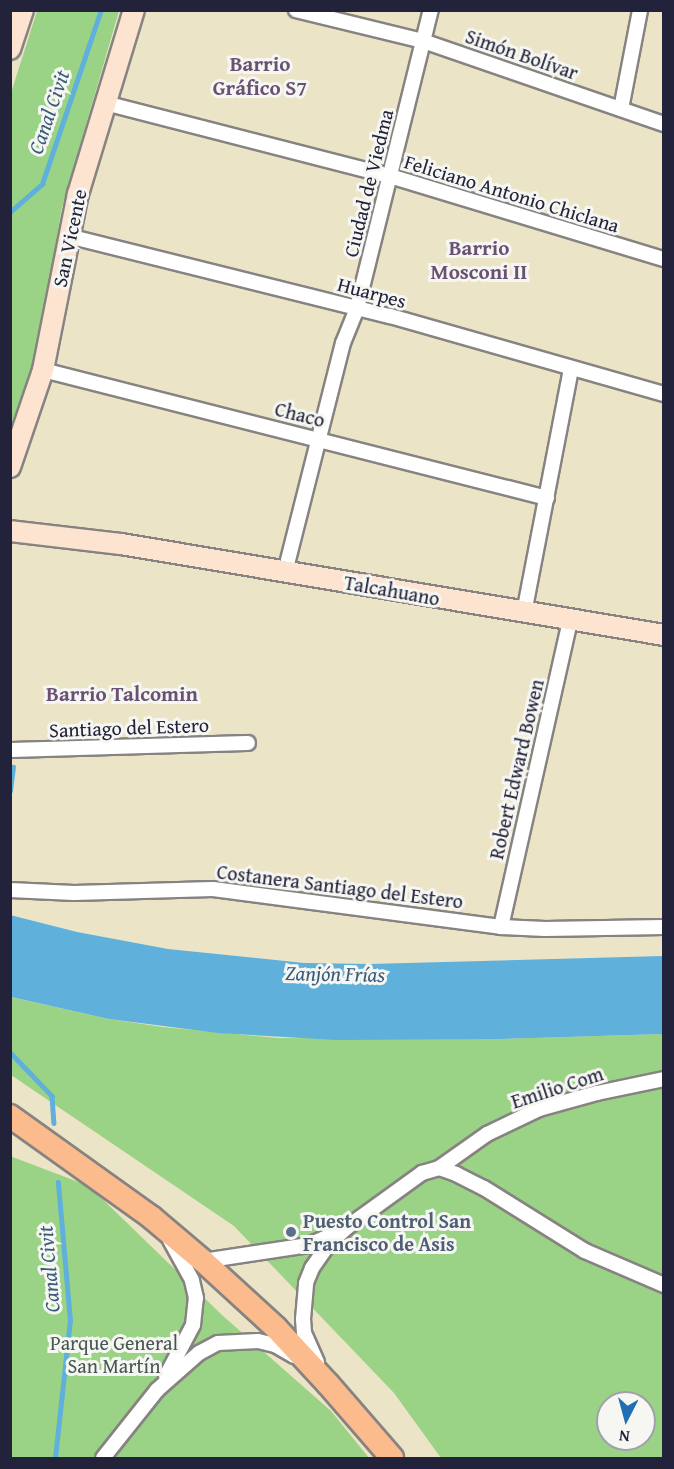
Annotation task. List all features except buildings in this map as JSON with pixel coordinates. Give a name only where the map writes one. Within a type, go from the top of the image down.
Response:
[{"type":"main road","points":[[10,1116],[33,1130],[152,1217],[203,1261],[276,1328],[392,1458]]},
{"type":"main road","points":[[10,1121],[33,1130]]},
{"type":"street","name":"San Vicente","points":[[10,467],[43,370],[68,236],[134,10]]},
{"type":"street","name":"Simón Bolívar","points":[[296,10],[423,41],[663,124]]},
{"type":"street","name":"Ciudad de Viedma","points":[[285,572],[343,343],[357,308],[431,10]]},
{"type":"street","points":[[621,109],[640,10]]},
{"type":"street","points":[[10,49],[18,12]]},
{"type":"street","name":"Feliciano Antonio Chiclana","points":[[105,103],[390,176],[663,259]]},
{"type":"street","name":"Huarpes","points":[[68,236],[357,308],[663,394]]},
{"type":"street","points":[[524,613],[571,369]]},
{"type":"street","name":"Chaco","points":[[43,370],[547,498]]},
{"type":"street","name":"Talcahuano","points":[[10,517],[121,544]]},
{"type":"street","name":"Talcahuano","points":[[10,531],[121,544],[524,613],[663,634]]},
{"type":"street","name":"Robert Edward Bowen","points":[[501,927],[570,620]]},
{"type":"street","name":"Santiago del Estero","points":[[10,750],[248,743]]},
{"type":"street","name":"Costanera Santiago del Estero","points":[[10,890],[74,893],[213,889],[501,927],[545,929],[663,923]]},
{"type":"street","name":"Emilio Com","points":[[346,1228],[422,1173],[439,1168],[487,1134],[539,1109],[597,1093],[663,1079]]},
{"type":"street","points":[[439,1168],[484,1188],[585,1251],[663,1284]]},
{"type":"street","points":[[103,1458],[157,1390],[193,1325],[196,1298],[192,1280],[184,1264],[152,1217]]},
{"type":"street","points":[[203,1261],[309,1245],[346,1228]]},
{"type":"street","points":[[328,1384],[304,1333],[303,1300],[312,1268],[328,1245],[346,1228]]},
{"type":"street","points":[[157,1390],[199,1353],[218,1343],[243,1341],[275,1346],[291,1354],[328,1384]]},
{"type":"green space","points":[[37,11],[119,11],[62,207],[36,360],[11,425],[11,93]]},
{"type":"green space","points":[[10,997],[109,1019],[163,1027],[278,1038],[499,1039],[663,1034],[663,1458],[441,1458],[394,1393],[234,1226],[11,1075]]},
{"type":"green space","name":"Parque General San Martín","points":[[10,1156],[89,1186],[222,1315],[331,1411],[369,1458],[11,1458]]},
{"type":"water","name":"Zanjón Frías","points":[[10,915],[77,932],[168,949],[304,963],[370,964],[663,956],[663,1034],[499,1039],[336,1040],[218,1033],[109,1019],[11,997]]},
{"type":"waterway","name":"Canal Civit","points":[[10,212],[42,184],[101,10]]},
{"type":"waterway","name":"Canal Civit","points":[[10,791],[13,767]]},
{"type":"waterway","name":"Canal Civit","points":[[10,1052],[52,1096],[54,1123]]},
{"type":"waterway","name":"Canal Civit","points":[[55,1458],[70,1321],[58,1183]]},
{"type":"place","name":"Puesto Control San Francisco de Asis","points":[[291,1232]]},
{"type":"district","name":"Barrio Gráfico S7","points":[[260,76]]},
{"type":"district","name":"Barrio Mosconi II","points":[[479,260]]},
{"type":"district","name":"Barrio Talcomin","points":[[122,694]]}]
